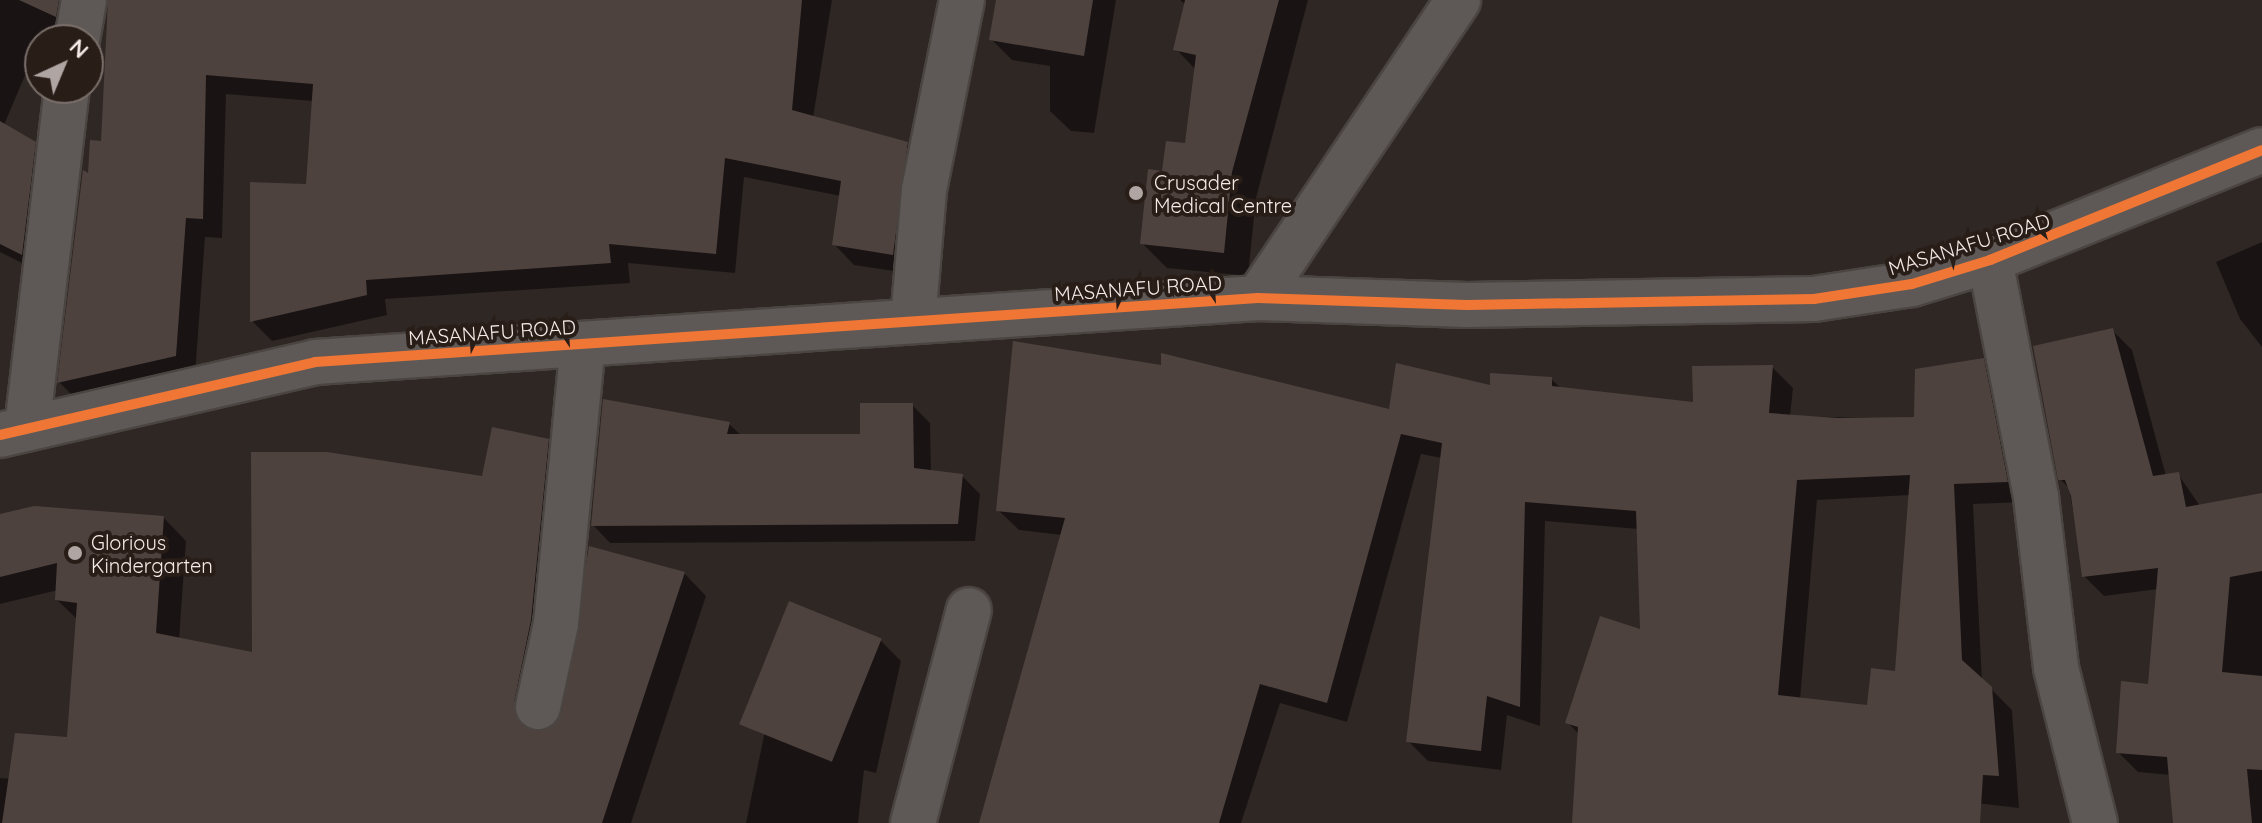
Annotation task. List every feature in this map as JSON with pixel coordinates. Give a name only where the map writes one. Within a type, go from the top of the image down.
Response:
[{"type":"street","points":[[80,24],[84,0]]},
{"type":"street","points":[[913,321],[924,190],[962,0]]},
{"type":"street","points":[[1258,298],[1458,0]]},
{"type":"street","points":[[14,432],[65,104]]},
{"type":"street","name":"MASANAFU ROAD","points":[[14,432],[315,362],[1258,298],[1467,305],[1814,299],[1912,284],[1990,260],[2262,150]]},
{"type":"street","points":[[1990,260],[2034,482],[2056,668],[2095,823]]},
{"type":"street","points":[[538,707],[556,624],[583,344]]},
{"type":"street","points":[[913,823],[969,610]]},
{"type":"building","points":[[19,0],[59,0],[56,17]]},
{"type":"building","points":[[108,0],[802,0],[792,110],[908,142],[893,255],[832,245],[841,181],[725,158],[716,254],[609,244],[611,263],[366,280],[367,295],[250,322],[250,182],[306,184],[313,84],[206,75],[203,219],[186,218],[176,356],[57,383],[83,170],[88,173],[90,140],[101,141]]},
{"type":"building","points":[[996,0],[1093,0],[1084,56],[989,40]]},
{"type":"building","points":[[1185,0],[1279,0],[1232,172],[1224,253],[1140,244],[1148,169],[1162,171],[1166,141],[1185,143],[1196,55],[1173,50]]},
{"type":"building","points":[[0,121],[36,142],[22,255],[0,244]]},
{"type":"building","points":[[2113,328],[2153,476],[2179,472],[2186,507],[2262,493],[2262,571],[2230,577],[2222,672],[2262,676],[2262,770],[2247,769],[2252,823],[2173,823],[2167,757],[2116,753],[2121,681],[2148,684],[2158,568],[2082,577],[2071,496],[2065,480],[2058,480],[2033,346]]},
{"type":"building","points":[[1013,341],[1161,365],[1161,353],[1389,409],[1396,363],[1490,385],[1490,373],[1552,377],[1552,386],[1693,402],[1692,366],[1773,365],[1769,413],[1838,418],[1914,417],[1915,369],[1984,358],[2008,482],[1954,484],[1962,660],[1992,687],[1999,776],[1983,775],[1980,823],[1572,823],[1578,727],[1565,723],[1600,616],[1640,629],[1636,511],[1525,502],[1520,707],[1487,696],[1481,751],[1406,742],[1442,443],[1401,434],[1327,703],[1260,684],[1219,823],[979,823],[1065,518],[996,511]],"holes":[[[1910,475],[1895,671],[1871,668],[1867,705],[1778,695],[1797,480]]]},
{"type":"building","points":[[603,399],[730,422],[727,434],[860,434],[860,403],[913,403],[914,468],[963,474],[958,524],[591,526]]},
{"type":"building","points":[[492,427],[549,439],[531,620],[514,702],[522,726],[546,730],[562,712],[589,546],[685,572],[602,823],[2,823],[15,733],[67,737],[77,603],[55,600],[57,563],[0,577],[0,514],[34,506],[164,516],[156,633],[252,652],[251,452],[327,452],[482,476]]},
{"type":"building","points":[[789,601],[882,638],[832,762],[739,724]]},
{"type":"cycle path","points":[[0,435],[315,362],[1258,298],[1467,305],[1814,299],[1912,284],[1990,260],[2262,150]]},
{"type":"place","name":"Crusader Medical Centre","points":[[1136,193]]},
{"type":"place","name":"Glorious Kindergarten","points":[[75,553]]}]
